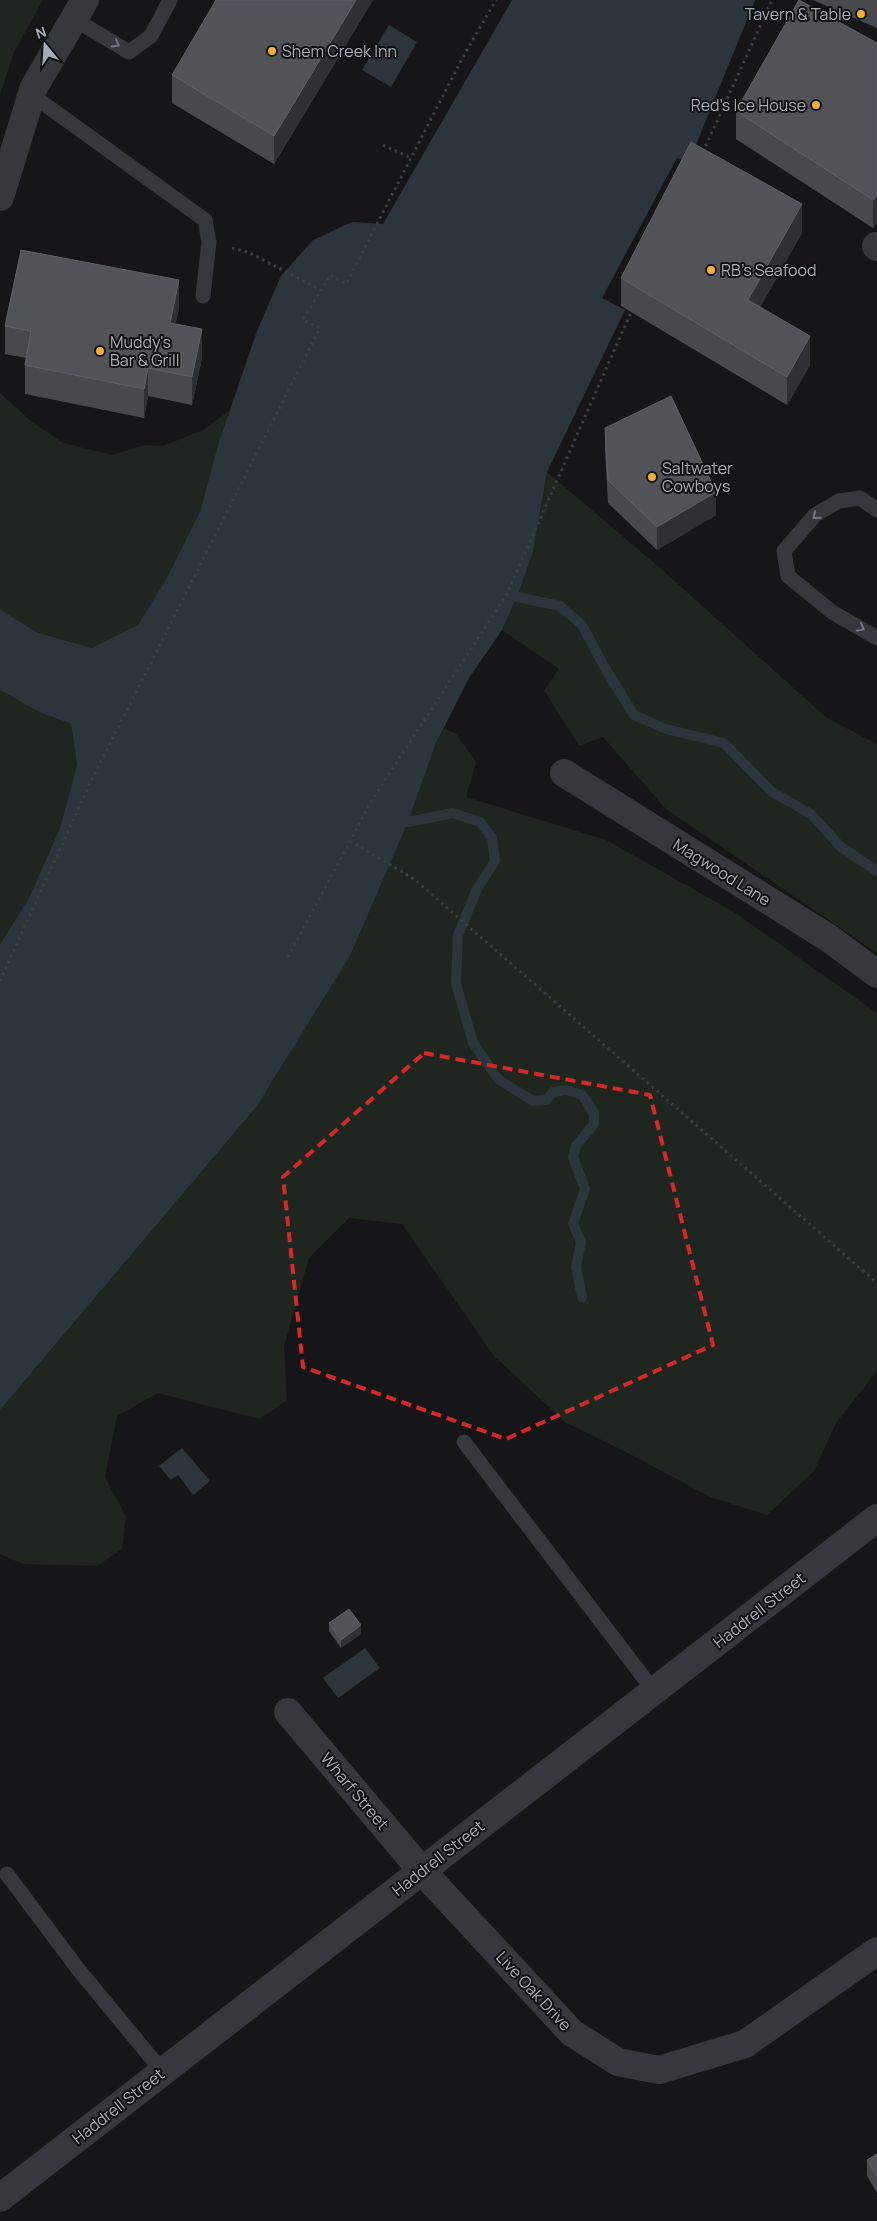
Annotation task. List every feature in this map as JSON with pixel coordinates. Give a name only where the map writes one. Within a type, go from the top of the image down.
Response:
[{"type":"street","points":[[0,197],[34,87],[80,10]]},
{"type":"street","name":"Magwood Lane","points":[[564,773],[830,939],[877,974]]},
{"type":"street","name":"Haddrell Street","points":[[0,2198],[877,1518]]},
{"type":"street","name":"Wharf Street","points":[[288,1712],[422,1871]]},
{"type":"street","name":"Live Oak Drive","points":[[422,1871],[572,2033],[618,2062],[659,2070],[745,2044],[877,1951]]},
{"type":"lane","points":[[80,10],[130,52],[151,36],[170,0]]},
{"type":"lane","points":[[32,94],[205,220],[209,242],[203,296]]},
{"type":"lane","points":[[877,510],[860,498],[839,500],[815,515],[784,552],[788,576],[832,612],[877,638]]},
{"type":"lane","points":[[464,1442],[654,1691]]},
{"type":"lane","points":[[7,1874],[78,1969],[163,2072]]},
{"type":"path","points":[[0,981],[90,783],[320,328],[303,320],[330,275],[346,284],[496,0]]},
{"type":"path","points":[[699,161],[772,0]]},
{"type":"path","points":[[383,145],[411,158]]},
{"type":"path","points":[[248,252],[322,290]]},
{"type":"path","points":[[288,957],[372,800],[507,594],[634,304]]},
{"type":"path","points":[[350,841],[414,879],[877,1283]]},
{"type":"highlighted area","points":[[424,1053],[650,1095],[713,1345],[506,1439],[303,1367],[283,1177]]},
{"type":"shaded area","points":[[0,0],[43,0],[14,52],[0,95]]},
{"type":"shaded area","points":[[512,0],[755,0],[689,162],[677,158],[602,298],[625,310],[547,472],[533,552],[517,597],[502,630],[469,678],[436,743],[408,822],[350,956],[257,1106],[0,1410],[0,944],[29,898],[60,828],[77,765],[71,724],[39,712],[0,690],[0,609],[36,632],[92,648],[138,625],[165,581],[200,512],[219,442],[257,331],[281,276],[313,240],[352,222],[383,224]]},
{"type":"shaded area","points":[[389,25],[417,42],[391,87],[362,70]]},
{"type":"shaded area","points":[[0,393],[32,422],[63,443],[112,455],[145,445],[163,446],[203,430],[230,410],[200,512],[165,581],[138,625],[93,648],[36,632],[0,609]]},
{"type":"shaded area","points":[[547,472],[659,567],[827,718],[877,744],[877,953],[666,809],[603,737],[579,746],[544,690],[559,669],[502,630],[517,597],[533,552]]},
{"type":"shaded area","points":[[0,690],[39,712],[71,724],[77,765],[60,828],[29,898],[0,944]]},
{"type":"shaded area","points":[[444,728],[456,734],[476,762],[466,797],[606,840],[734,912],[877,1013],[877,1371],[836,1423],[814,1471],[767,1515],[710,1497],[565,1422],[494,1356],[402,1224],[349,1218],[309,1258],[284,1346],[287,1400],[260,1419],[158,1393],[117,1416],[105,1477],[126,1517],[122,1549],[97,1566],[23,1564],[0,1554],[0,1410],[257,1106],[350,956],[408,822],[436,743]]},
{"type":"shaded area","points":[[182,1448],[210,1481],[193,1495],[178,1475],[171,1480],[159,1466]]},
{"type":"shaded area","points":[[365,1648],[380,1668],[338,1698],[323,1678]]},
{"type":"building","name":"Shem Creek Inn","points":[[216,0],[356,0],[274,136],[172,75]]},
{"type":"building","name":"Red's Ice House","points":[[799,0],[877,43],[877,195],[873,200],[736,111]]},
{"type":"building","name":"RB's Seafood","points":[[691,142],[802,204],[748,300],[810,336],[787,377],[621,278]]},
{"type":"building","points":[[21,250],[179,280],[170,323],[202,329],[192,377],[148,368],[144,389],[25,365],[31,331],[5,326]]},
{"type":"building","name":"Saltwater Cowboys","points":[[671,396],[716,492],[657,527],[608,480],[605,428]]},
{"type":"building","points":[[349,1609],[361,1625],[341,1640],[329,1623]]},
{"type":"building","points":[[877,2154],[877,2177],[867,2160]]},
{"type":"waterway","points":[[517,597],[560,606],[582,625],[606,670],[634,715],[666,729],[724,743],[772,792],[811,814],[841,847],[877,871]]},
{"type":"waterway","points":[[408,822],[453,813],[480,822],[492,838],[495,861],[477,889],[458,935],[456,983],[473,1043],[498,1079],[533,1101],[546,1100],[553,1092],[566,1090],[582,1095],[594,1113],[594,1124],[576,1146],[573,1157],[585,1189],[573,1224],[581,1242],[576,1267],[582,1297]]},
{"type":"place","name":"Tavern & Table","points":[[861,14]]},
{"type":"place","name":"Shem Creek Inn","points":[[272,51]]},
{"type":"place","name":"Red's Ice House","points":[[816,105]]},
{"type":"place","name":"RB's Seafood","points":[[711,270]]},
{"type":"place","name":"Muddy's Bar & Grill","points":[[100,351]]},
{"type":"place","name":"Saltwater Cowboys","points":[[652,477]]}]
